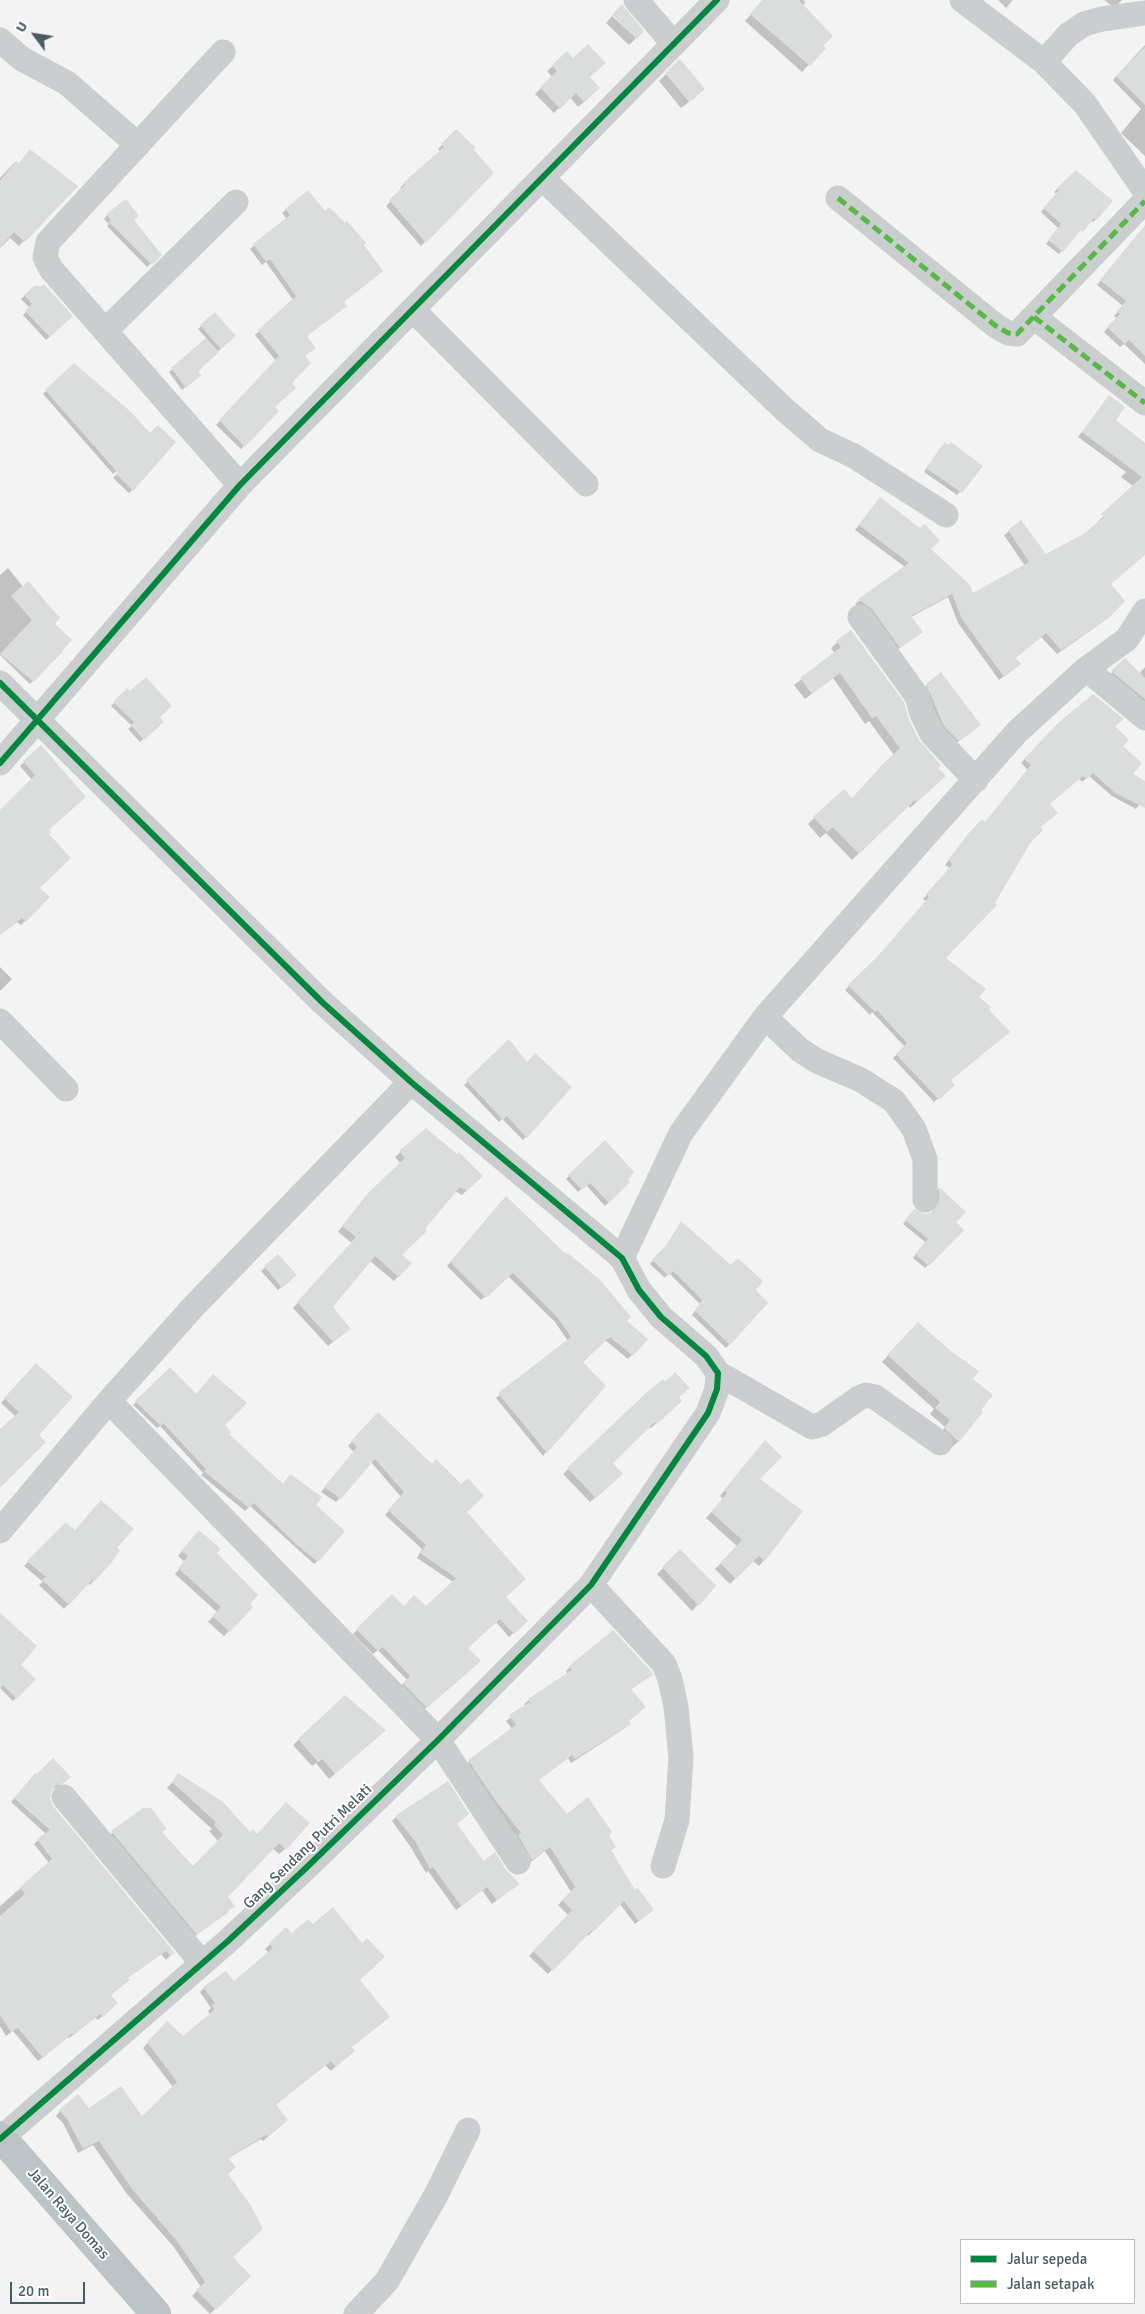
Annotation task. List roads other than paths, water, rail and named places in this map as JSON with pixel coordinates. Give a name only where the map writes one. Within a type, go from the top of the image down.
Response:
[{"type":"highway","name":"Jalan Raya Domas","points":[[0,2138],[156,2314]]},
{"type":"street","points":[[636,0],[674,44]]},
{"type":"street","points":[[0,763],[36,719],[240,485],[717,0]]},
{"type":"street","points":[[962,0],[1044,62],[1085,104],[1145,192]]},
{"type":"street","points":[[1044,62],[1068,35],[1084,24],[1102,19],[1145,13]]},
{"type":"street","points":[[0,40],[22,59],[67,83],[89,100],[138,145]]},
{"type":"street","points":[[223,52],[48,242],[45,257],[51,269],[240,485]]},
{"type":"street","points":[[542,178],[729,359],[820,440],[854,456],[946,515]]},
{"type":"street","points":[[838,198],[996,326],[1008,333],[1016,334],[1145,201]]},
{"type":"street","points":[[105,330],[236,202]]},
{"type":"street","points":[[413,310],[586,484]]},
{"type":"street","points":[[1034,317],[1145,404]]},
{"type":"street","points":[[622,1258],[681,1133],[765,1017],[1017,732],[1086,669],[1127,639],[1145,611]]},
{"type":"street","points":[[860,617],[917,696],[922,714],[932,734],[976,780]]},
{"type":"street","points":[[1086,669],[1145,718]]},
{"type":"street","points":[[0,683],[323,1003],[411,1082],[622,1258],[639,1290],[661,1317],[706,1356],[718,1373],[812,1427],[822,1424],[866,1395],[875,1397],[940,1443]]},
{"type":"street","points":[[765,1017],[800,1050],[817,1061],[862,1080],[894,1101],[914,1129],[925,1159],[925,1200]]},
{"type":"street","points":[[0,1021],[66,1088]]},
{"type":"street","points":[[0,1531],[109,1401],[194,1306],[411,1082]]},
{"type":"street","name":"Gang Sendang Putri Melati","points":[[0,2138],[202,1963],[306,1868],[438,1740],[591,1585],[708,1413],[717,1388],[718,1373]]},
{"type":"street","points":[[109,1401],[438,1740],[518,1862]]},
{"type":"street","points":[[591,1585],[664,1664],[670,1679],[676,1707],[681,1757],[677,1820],[663,1866]]},
{"type":"street","points":[[64,1797],[202,1963]]},
{"type":"street","points":[[356,2314],[386,2281],[436,2194],[468,2130]]}]
